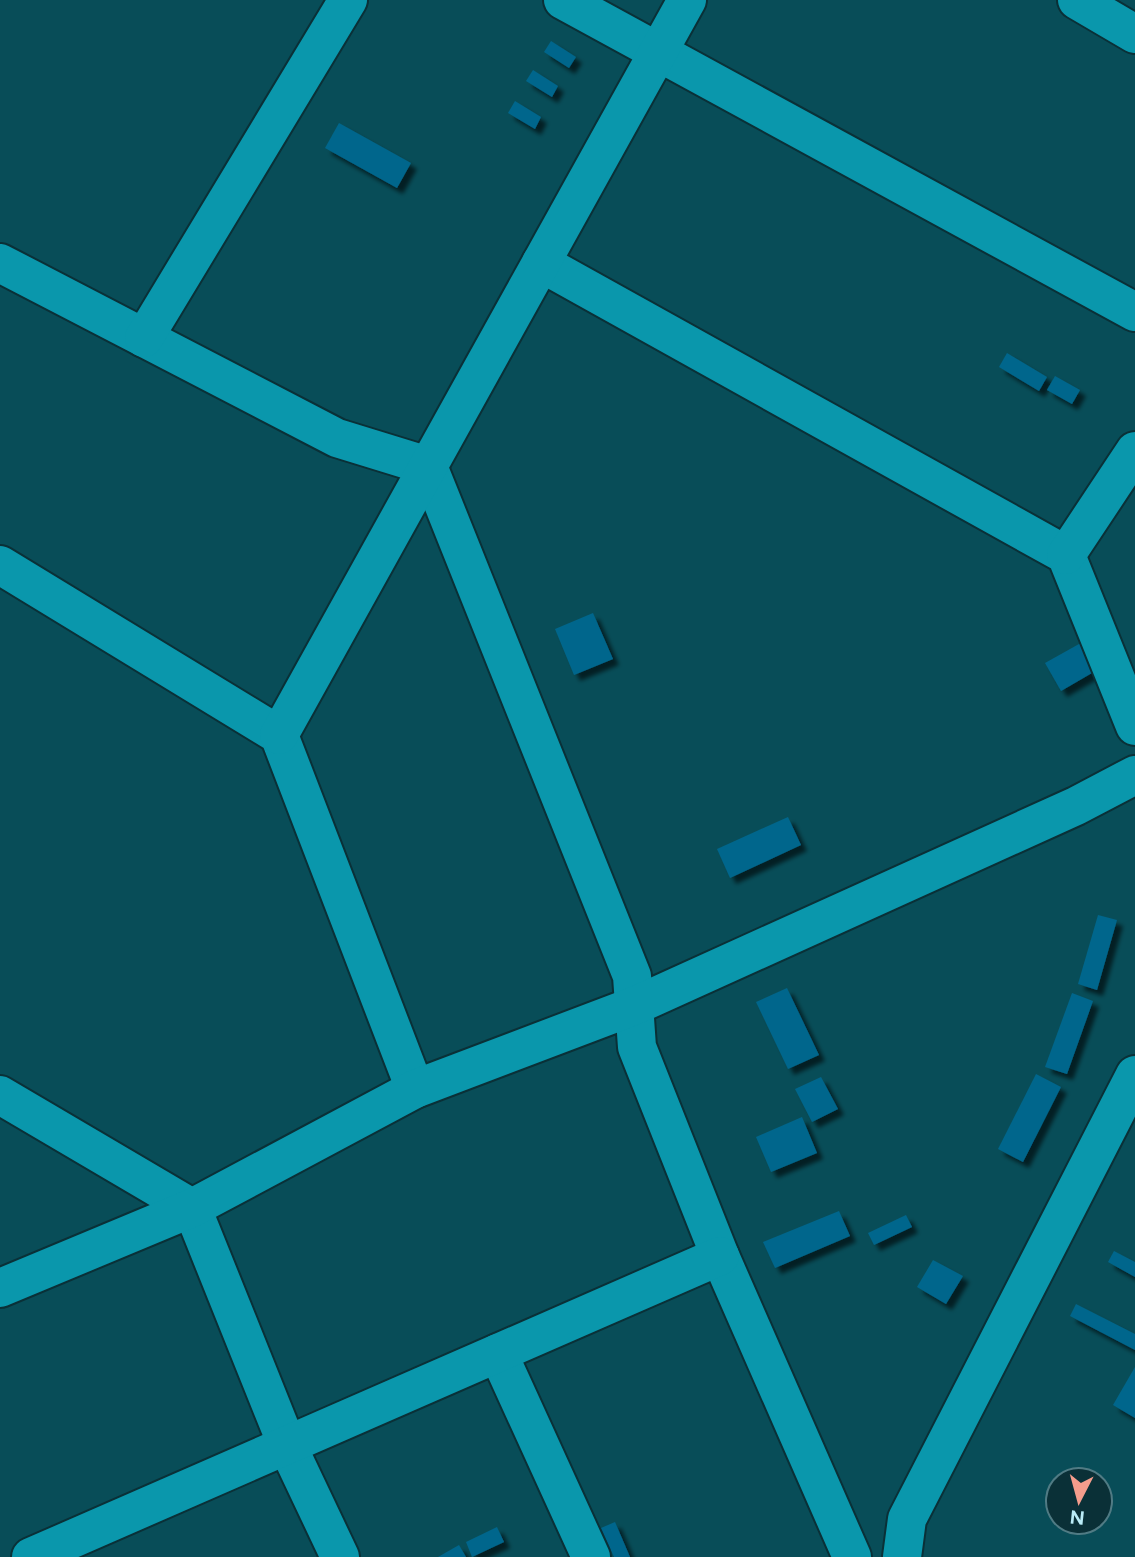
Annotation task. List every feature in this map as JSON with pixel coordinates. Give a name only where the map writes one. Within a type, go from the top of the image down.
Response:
[{"type":"street","points":[[144,338],[348,0]]},
{"type":"street","points":[[563,0],[1135,312]]},
{"type":"street","points":[[279,735],[687,0]]},
{"type":"street","points":[[1077,0],[1135,33]]},
{"type":"street","points":[[0,263],[337,438],[428,467]]},
{"type":"street","points":[[541,263],[1066,555],[1135,726]]},
{"type":"street","points":[[1066,555],[1135,451]]},
{"type":"street","points":[[428,467],[632,976],[637,1047],[720,1256],[852,1557]]},
{"type":"street","points":[[0,565],[279,735],[415,1089]]},
{"type":"street","points":[[0,1288],[192,1208],[415,1089],[634,1006],[1076,806],[1135,775]]},
{"type":"street","points":[[902,1557],[908,1519],[1135,1076]]},
{"type":"street","points":[[0,1094],[192,1208],[287,1445],[340,1557]]},
{"type":"street","points":[[31,1557],[76,1548],[287,1445],[720,1256]]},
{"type":"street","points":[[498,1353],[590,1557]]},
{"type":"building","points":[[551,41],[576,57],[569,68],[544,52]]},
{"type":"building","points":[[533,70],[558,86],[552,97],[526,81]]},
{"type":"building","points":[[515,101],[541,117],[535,129],[508,113]]},
{"type":"building","points":[[339,123],[411,163],[397,188],[325,148]]},
{"type":"building","points":[[1007,353],[1047,377],[1039,391],[999,367]]},
{"type":"building","points":[[1055,376],[1080,390],[1072,404],[1047,390]]},
{"type":"building","points":[[593,613],[613,659],[574,675],[555,629]]},
{"type":"building","points":[[1088,639],[1104,666],[1061,691],[1045,663]]},
{"type":"building","points":[[788,817],[801,845],[730,878],[717,849]]},
{"type":"building","points":[[1098,915],[1117,920],[1097,990],[1078,984]]},
{"type":"building","points":[[787,988],[819,1055],[788,1069],[756,1002]]},
{"type":"building","points":[[1072,993],[1093,1001],[1067,1074],[1045,1067]]},
{"type":"building","points":[[1036,1074],[1061,1087],[1023,1162],[998,1149]]},
{"type":"building","points":[[821,1077],[838,1109],[812,1122],[795,1089]]},
{"type":"building","points":[[802,1117],[817,1153],[771,1172],[756,1137]]},
{"type":"building","points":[[839,1211],[850,1236],[775,1268],[763,1242]]},
{"type":"building","points":[[906,1215],[912,1227],[874,1245],[868,1233]]},
{"type":"building","points":[[1114,1251],[1135,1262],[1135,1277],[1108,1262]]},
{"type":"building","points":[[933,1260],[963,1276],[946,1304],[917,1287]]},
{"type":"building","points":[[1076,1304],[1135,1334],[1135,1350],[1070,1316]]},
{"type":"building","points":[[1135,1367],[1135,1418],[1113,1405]]},
{"type":"building","points":[[615,1522],[630,1557],[614,1557],[601,1528]]},
{"type":"building","points":[[497,1527],[504,1542],[472,1557],[466,1542]]},
{"type":"building","points":[[459,1545],[466,1557],[438,1557]]}]
